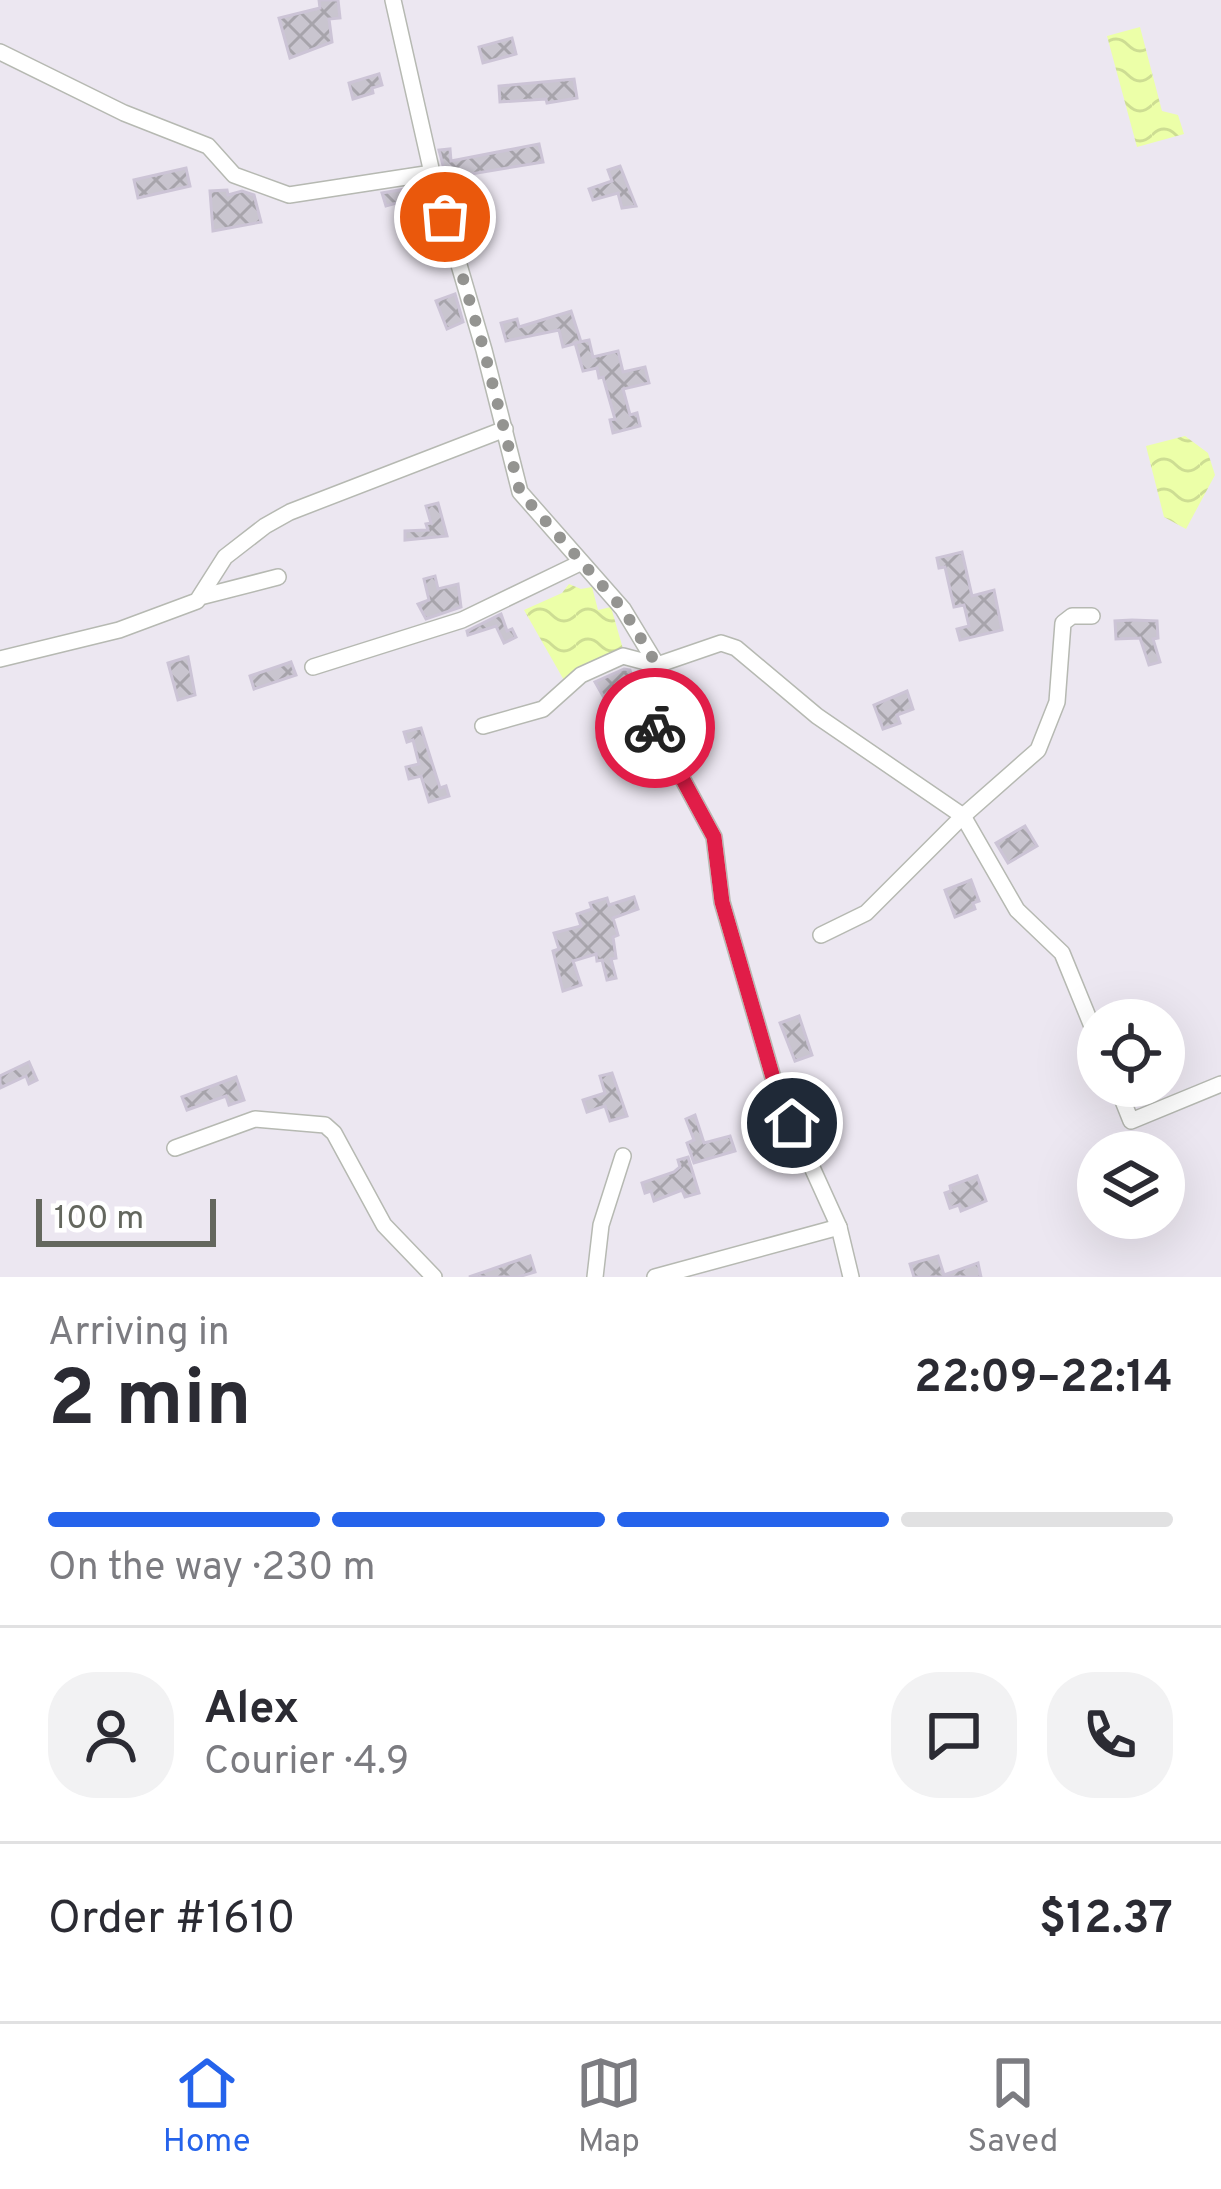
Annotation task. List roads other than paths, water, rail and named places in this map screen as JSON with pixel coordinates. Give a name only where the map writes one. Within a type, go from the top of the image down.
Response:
[{"type":"street","points":[[393,0],[432,173],[520,492],[623,609],[657,665],[650,717],[714,837],[722,902],[776,1088],[838,1227],[851,1277]]},
{"type":"street","points":[[0,52],[124,112],[208,146],[234,175],[289,196],[432,173]]},
{"type":"street","points":[[204,596],[225,557],[290,512],[506,429]]},
{"type":"street","points":[[313,667],[462,620],[580,563]]},
{"type":"street","points":[[0,659],[119,630],[204,596],[278,577]]},
{"type":"street","points":[[821,935],[866,913],[963,816],[1038,750],[1057,702],[1063,623],[1072,616],[1092,616]]},
{"type":"street","points":[[483,726],[543,709],[580,675],[623,656],[657,665],[721,643],[736,648],[818,716],[963,816],[1017,910],[1062,953],[1081,999]]},
{"type":"street","points":[[1185,1099],[1221,1084]]},
{"type":"street","points":[[1125,1107],[1131,1121],[1165,1107]]},
{"type":"street","points":[[175,1148],[255,1119],[325,1125],[334,1133],[384,1225],[434,1277]]},
{"type":"street","points":[[600,1276],[601,1225],[623,1156]]},
{"type":"street","points":[[655,1277],[838,1227]]},
{"type":"water","points":[[1140,27],[1162,111],[1178,115],[1184,134],[1137,147],[1107,36]]},
{"type":"water","points":[[1185,436],[1208,453],[1215,475],[1186,529],[1164,517],[1146,446]]},
{"type":"water","points":[[569,584],[592,587],[598,610],[611,607],[623,649],[565,682],[524,610],[562,593]]}]
